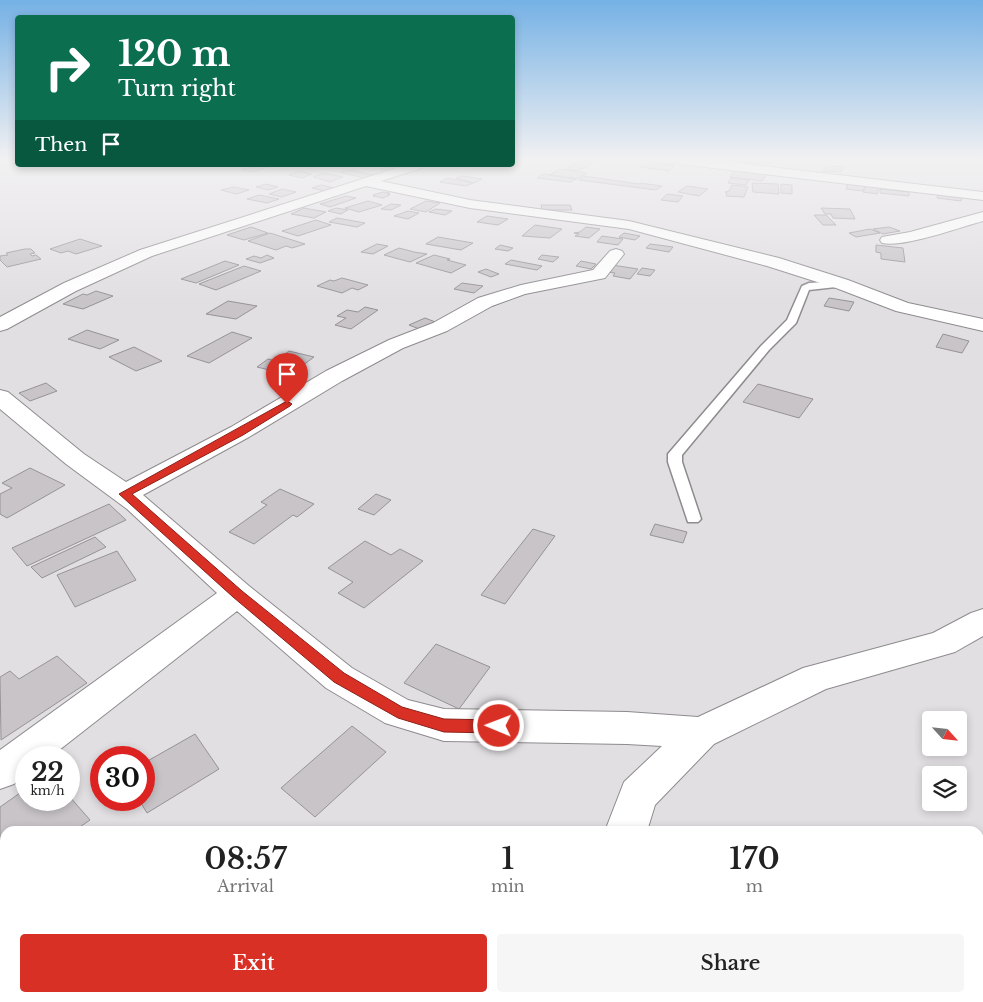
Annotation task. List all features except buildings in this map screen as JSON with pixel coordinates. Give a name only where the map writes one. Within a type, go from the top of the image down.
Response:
[{"type":"street","points":[[0,325],[70,287],[146,253],[289,207]]},
{"type":"street","points":[[491,207],[629,225],[773,262],[842,284],[903,307],[983,325]]},
{"type":"street","points":[[888,240],[911,236],[983,216]]},
{"type":"street","points":[[124,494],[240,432],[334,376],[396,344],[440,327],[485,302],[521,290],[599,274],[616,254]]},
{"type":"street","points":[[0,397],[75,458],[124,494],[238,594],[339,678],[398,712],[444,725],[626,728],[702,733]]},
{"type":"street","points":[[0,772],[238,594]]},
{"type":"street","points":[[628,826],[638,795],[702,733],[816,678],[943,643],[983,622]]},
{"type":"lane","points":[[693,519],[675,462],[675,454],[764,348],[792,321],[805,288],[809,286],[842,284]]},
{"type":"route","points":[[287,404],[240,432],[124,494],[137,503],[238,594],[339,678],[398,712],[444,725],[499,726]]}]
